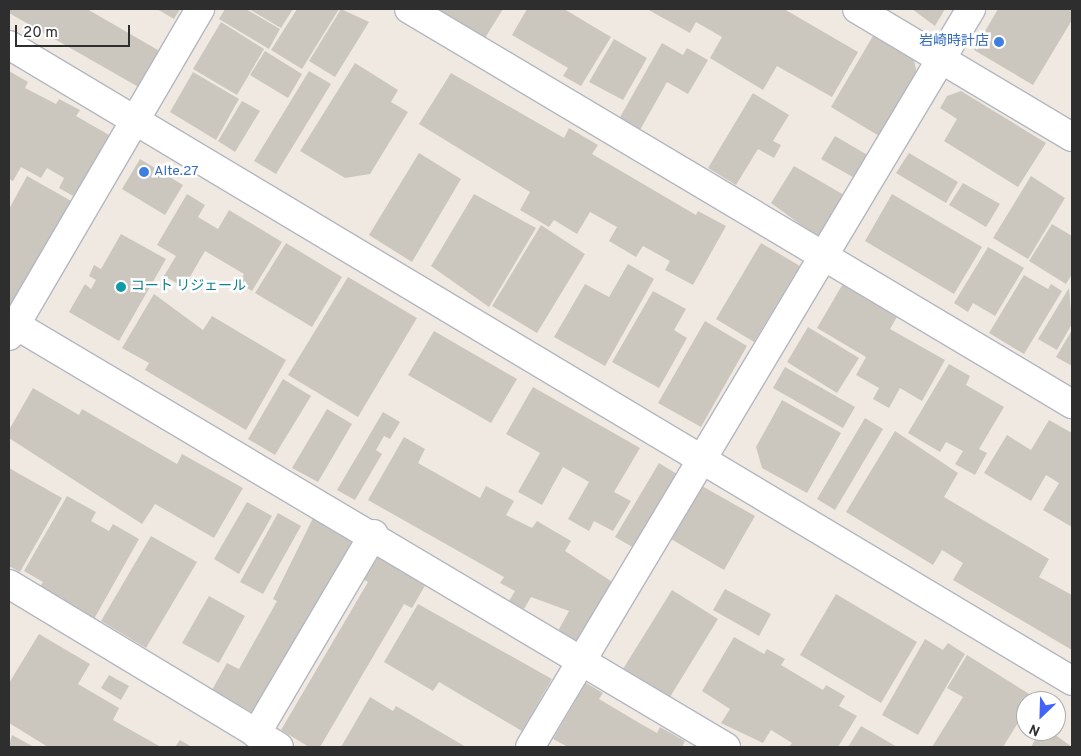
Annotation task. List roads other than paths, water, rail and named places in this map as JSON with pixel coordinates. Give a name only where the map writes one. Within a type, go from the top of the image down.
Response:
[{"type":"street","points":[[200,9],[11,327],[374,534],[726,747]]},
{"type":"street","points":[[409,9],[824,254],[1072,404]]},
{"type":"street","points":[[857,9],[1072,137]]},
{"type":"street","points":[[530,747],[971,9]]},
{"type":"street","points":[[9,45],[1072,680]]},
{"type":"street","points":[[256,734],[374,534]]},
{"type":"street","points":[[9,584],[280,747]]},
{"type":"place","name":"岩崎時計店","points":[[999,42]]},
{"type":"place","name":"Alte.27","points":[[144,172]]},
{"type":"place","name":"コート リジェール","points":[[121,287]]}]
